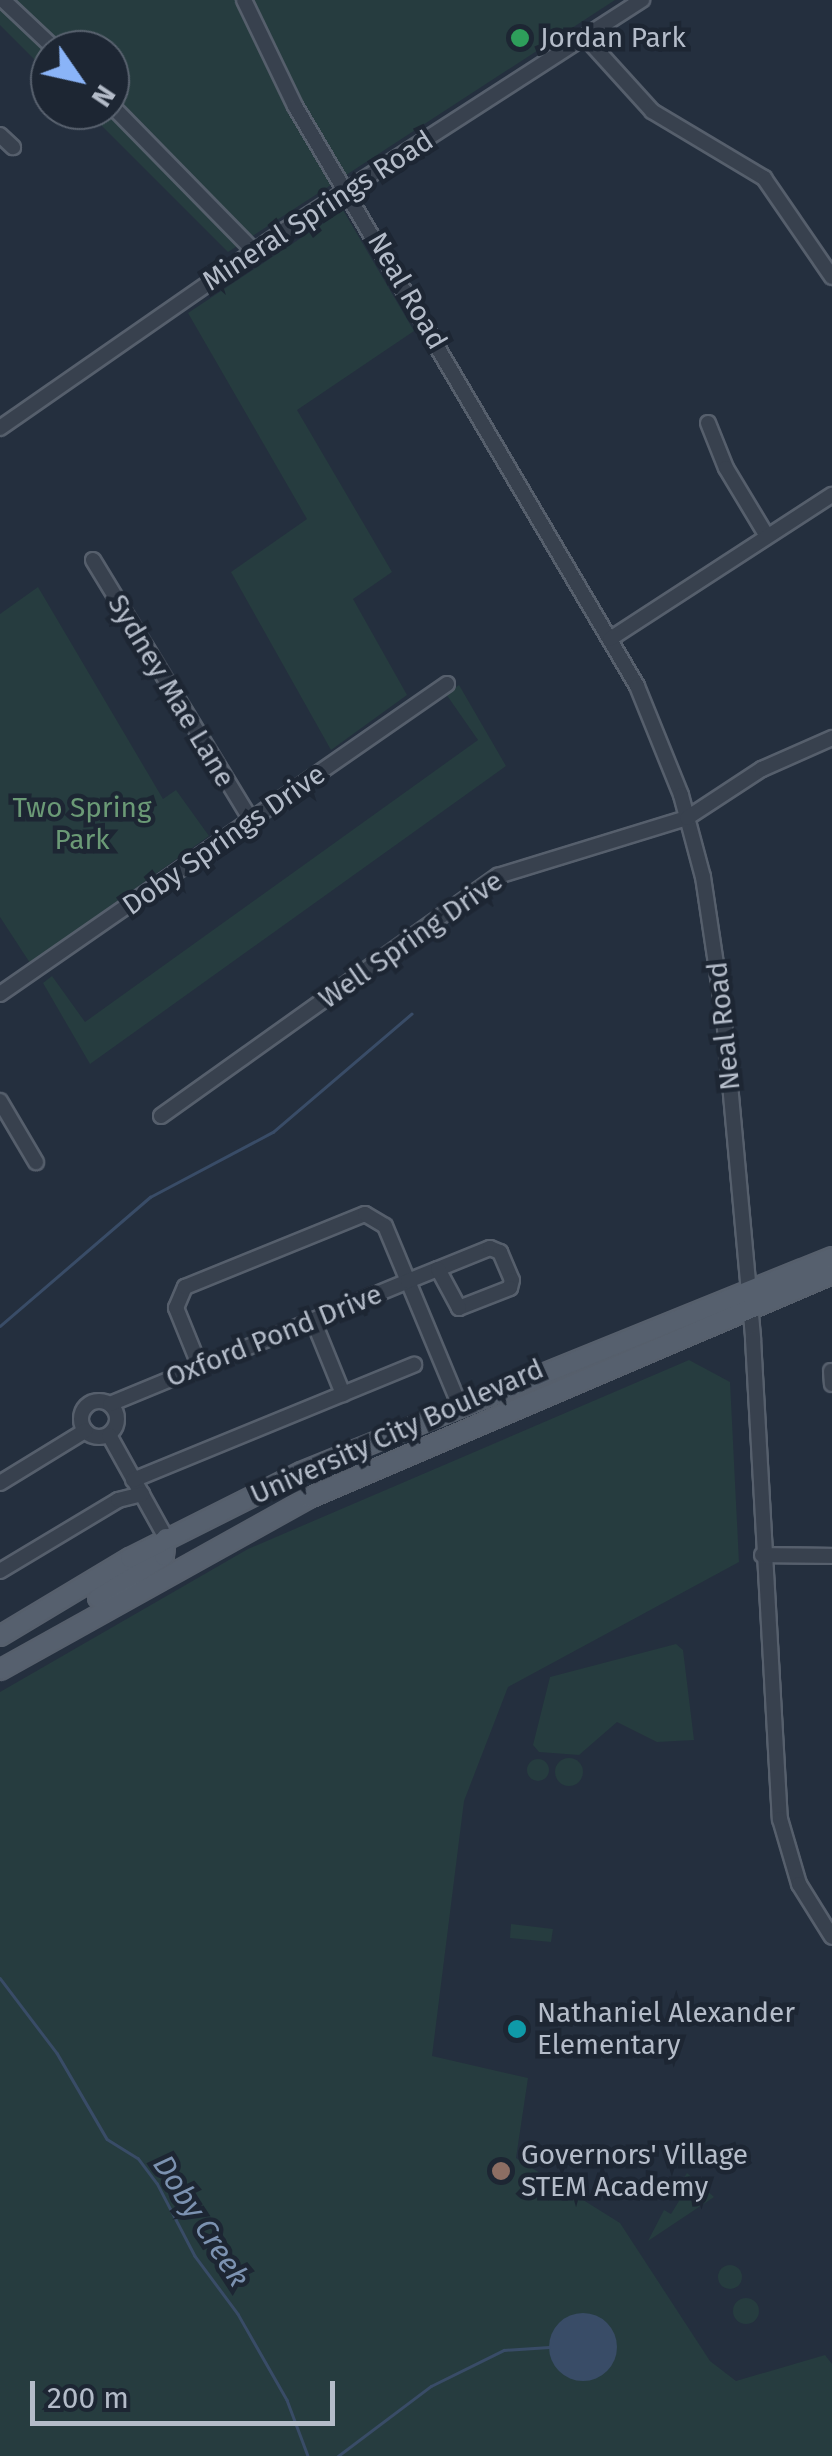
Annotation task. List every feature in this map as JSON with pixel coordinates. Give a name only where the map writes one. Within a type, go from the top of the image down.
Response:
[{"type":"main road","name":"University City Boulevard","points":[[0,1670],[66,1628],[309,1498],[749,1300],[832,1257]]},
{"type":"main road","name":"University City Boulevard","points":[[0,1636],[166,1538],[459,1404],[832,1274]]},
{"type":"main road","points":[[66,1628],[75,1613],[164,1556],[166,1538]]},
{"type":"street","points":[[3,0],[35,30]]},
{"type":"street","name":"Neal Road","points":[[244,0],[294,106],[348,190],[610,639],[660,734],[687,818],[715,937],[749,1300],[780,1818],[799,1884],[832,1938]]},
{"type":"street","name":"Mineral Springs Road","points":[[0,428],[254,251],[642,0]]},
{"type":"street","points":[[585,37],[652,111],[764,178],[832,278]]},
{"type":"street","points":[[130,124],[254,251]]},
{"type":"street","points":[[0,135],[13,147]]},
{"type":"street","points":[[708,423],[726,468],[766,533]]},
{"type":"street","points":[[610,639],[766,533],[831,498]]},
{"type":"street","name":"Sydney Mae Lane","points":[[93,560],[251,820]]},
{"type":"street","name":"Doby Springs Drive","points":[[0,994],[446,684]]},
{"type":"street","name":"Well Spring Drive","points":[[161,1116],[498,876],[687,818],[762,770],[832,738]]},
{"type":"street","points":[[0,1102],[36,1162]]},
{"type":"street","points":[[200,1367],[176,1308],[185,1287],[324,1230],[375,1216],[408,1282],[459,1404]]},
{"type":"street","name":"Oxford Pond Drive","points":[[0,1483],[85,1431],[84,1408],[95,1401],[110,1404],[438,1269],[495,1248],[512,1280],[510,1288],[459,1308],[438,1269]]},
{"type":"street","points":[[313,1320],[343,1394]]},
{"type":"street","points":[[0,1571],[137,1487],[414,1365]]},
{"type":"street","points":[[831,1371],[832,1384]]},
{"type":"street","points":[[109,1435],[118,1423],[110,1404]]},
{"type":"street","points":[[85,1431],[109,1435]]},
{"type":"street","points":[[109,1435],[166,1538]]},
{"type":"street","points":[[762,1555],[832,1556]]},
{"type":"green space","points":[[0,0],[615,0],[228,252],[106,130],[130,130],[130,30],[30,30],[30,55],[0,25]]},
{"type":"green space","points":[[343,210],[414,331],[297,410],[392,572],[353,599],[407,695],[331,750],[231,572],[307,519],[188,313]]},
{"type":"green space","name":"Two Spring Park","points":[[38,587],[163,799],[176,790],[209,836],[30,963],[0,917],[0,614]]},
{"type":"green space","points":[[459,685],[506,766],[90,1064],[43,983],[52,976],[85,1022],[478,740],[446,694]]},
{"type":"green space","points":[[689,1360],[730,1382],[739,1562],[508,1687],[464,1801],[432,2056],[528,2078],[516,2158],[620,2223],[710,2361],[736,2381],[825,2355],[832,2364],[832,2456],[0,2456],[0,1692],[248,1549]]},
{"type":"green space","points":[[676,1644],[683,1650],[694,1740],[657,1742],[617,1722],[579,1755],[539,1752],[533,1745],[550,1677]]},
{"type":"green space","points":[[569,1758],[579,1762],[583,1772],[579,1782],[569,1786],[559,1782],[555,1772],[559,1762]]},
{"type":"green space","points":[[534,1759],[542,1759],[549,1770],[542,1781],[534,1781],[527,1774],[527,1766]]},
{"type":"green space","points":[[511,1924],[553,1929],[551,1942],[510,1938]]},
{"type":"green space","points":[[687,2173],[714,2197],[648,2241],[664,2210],[671,2214],[679,2201],[673,2196]]},
{"type":"green space","points":[[730,2265],[739,2268],[739,2286],[730,2289],[721,2286],[718,2277],[721,2268]]},
{"type":"green space","points":[[746,2298],[755,2302],[759,2311],[755,2320],[746,2324],[737,2320],[733,2311],[737,2302]]},
{"type":"water","points":[[583,2313],[596,2315],[607,2323],[615,2334],[615,2360],[607,2371],[596,2379],[583,2381],[570,2379],[559,2371],[551,2360],[549,2347],[551,2334],[559,2323],[570,2315]]},
{"type":"waterway","points":[[0,1326],[150,1197],[273,1132],[411,1014]]},
{"type":"waterway","name":"Doby Creek","points":[[0,1978],[57,2053],[107,2139],[138,2158],[157,2183],[195,2256],[238,2314],[287,2400],[308,2456]]},
{"type":"waterway","points":[[338,2456],[431,2386],[504,2350],[549,2347]]},
{"type":"place","name":"Jordan Park","points":[[520,38]]},
{"type":"place","name":"Nathaniel Alexander Elementary","points":[[517,2029]]},
{"type":"place","name":"Governors' Village STEM Academy","points":[[501,2171]]}]
